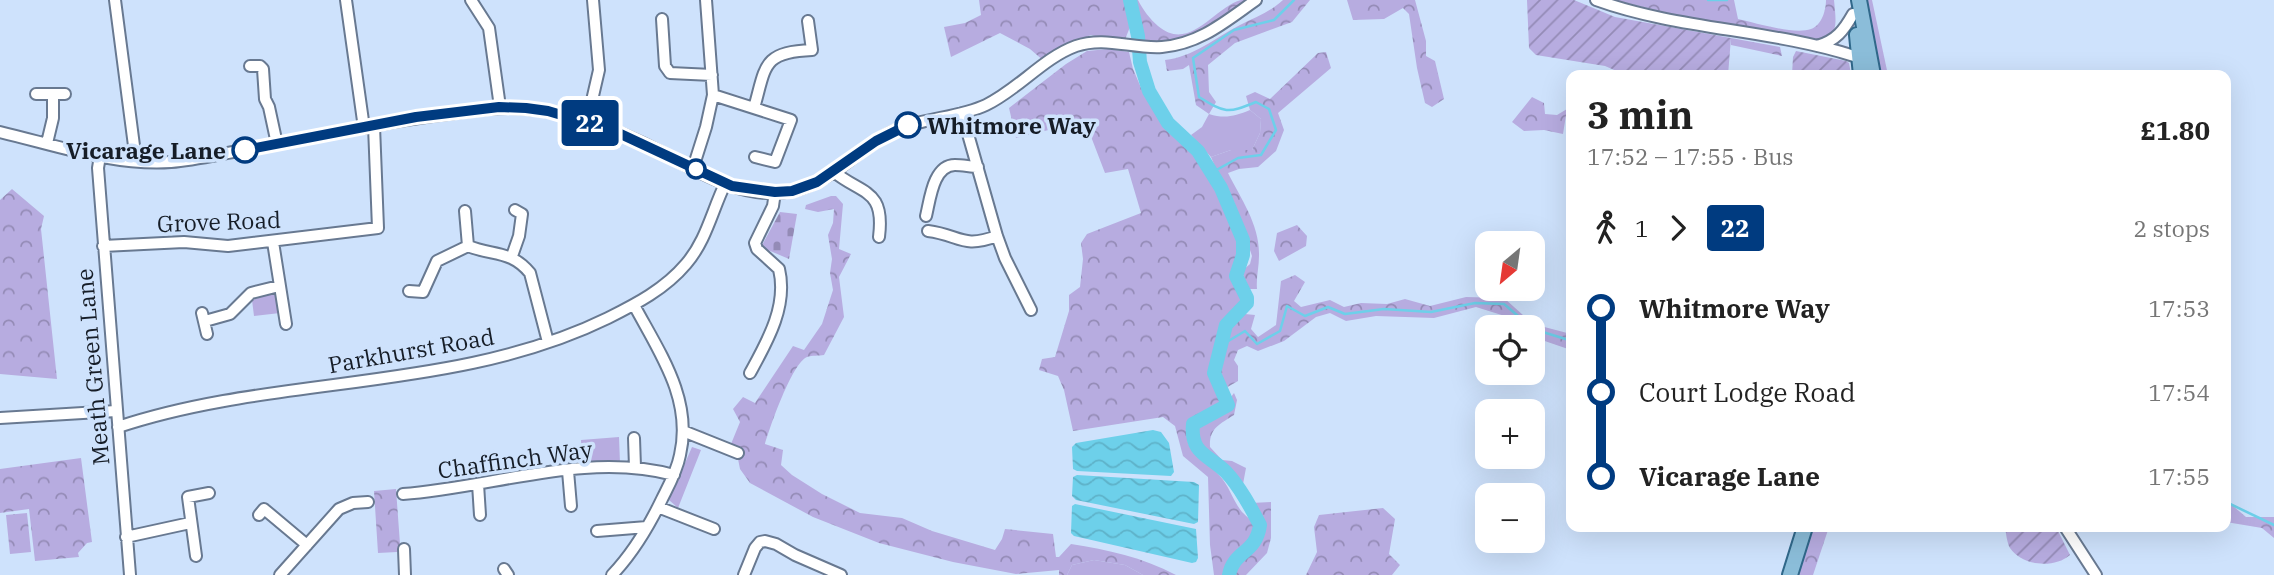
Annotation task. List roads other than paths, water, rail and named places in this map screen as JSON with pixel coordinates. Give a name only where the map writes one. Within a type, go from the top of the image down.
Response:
[{"type":"main road","points":[[1854,5],[1862,50],[1861,70]]},
{"type":"main road","points":[[1862,50],[1871,70]]},
{"type":"main road","points":[[1790,575],[1803,532]]},
{"type":"street","points":[[116,0],[136,161]]},
{"type":"street","points":[[346,0],[369,127]]},
{"type":"street","points":[[471,0],[489,29],[499,107]]},
{"type":"street","points":[[587,122],[599,70],[593,0]]},
{"type":"street","points":[[693,168],[713,95],[706,0]]},
{"type":"street","points":[[0,132],[100,156],[136,161],[185,160],[416,117],[499,107],[548,111],[612,130],[725,184],[745,190],[792,191],[817,182],[834,172],[891,132],[910,124],[983,106],[1012,91],[1060,53],[1097,41],[1160,47],[1199,39],[1256,0]]},
{"type":"street","points":[[1596,0],[1649,15],[1817,46],[1854,57],[1862,50]]},
{"type":"street","points":[[1817,46],[1834,40],[1846,26],[1854,5]]},
{"type":"street","points":[[662,19],[665,66],[670,73],[712,75]]},
{"type":"street","points":[[754,108],[764,72],[770,61],[785,53],[812,50],[808,20]]},
{"type":"street","points":[[250,66],[260,66],[263,69],[265,99],[277,144]]},
{"type":"street","points":[[36,94],[65,93]]},
{"type":"street","points":[[47,143],[53,118],[52,94]]},
{"type":"street","points":[[713,95],[791,120],[775,162],[755,157]]},
{"type":"street","points":[[962,113],[997,236],[1031,310]]},
{"type":"street","name":"Grove Road","points":[[103,246],[184,242],[229,246],[378,228],[369,127]]},
{"type":"street","name":"Meath Green Lane","points":[[100,156],[98,168],[103,246],[130,575]]},
{"type":"street","points":[[926,216],[932,188],[944,168],[954,165],[978,167]]},
{"type":"street","points":[[834,172],[845,181],[870,193],[882,218],[879,237]]},
{"type":"street","name":"Parkhurst Road","points":[[118,427],[144,418],[244,397],[450,368],[504,357],[588,328],[634,305],[673,278],[703,239],[725,184]]},
{"type":"street","points":[[750,373],[777,318],[781,276],[779,269],[757,249],[755,243],[773,206],[775,192]]},
{"type":"street","points":[[465,211],[468,246]]},
{"type":"street","points":[[512,256],[519,236],[522,212]]},
{"type":"street","points":[[928,231],[944,233],[963,242],[974,243],[997,236]]},
{"type":"street","points":[[273,242],[286,324]]},
{"type":"street","points":[[428,304],[423,292],[437,261],[468,246],[512,256],[530,274],[548,342]]},
{"type":"street","points":[[206,334],[203,317],[230,314],[251,293],[279,286]]},
{"type":"street","points":[[409,290],[423,292]]},
{"type":"street","points":[[618,573],[647,527],[674,475],[681,454],[683,431],[680,404],[667,365],[634,305]]},
{"type":"street","points":[[0,418],[116,411]]},
{"type":"street","points":[[683,431],[738,453]]},
{"type":"street","points":[[634,438],[635,467]]},
{"type":"street","name":"Chaffinch Way","points":[[403,494],[440,491],[537,473],[635,467],[674,475]]},
{"type":"street","points":[[568,471],[571,506]]},
{"type":"street","points":[[478,484],[480,515]]},
{"type":"street","points":[[196,555],[188,497],[209,493]]},
{"type":"street","points":[[280,575],[339,509],[353,503],[369,501]]},
{"type":"street","points":[[658,507],[713,529]]},
{"type":"street","points":[[264,509],[307,545]]},
{"type":"street","points":[[126,537],[190,523]]},
{"type":"street","points":[[597,531],[647,527]]},
{"type":"street","points":[[2069,532],[2095,575]]},
{"type":"street","points":[[744,575],[755,548],[765,541],[841,575]]},
{"type":"street","points":[[404,549],[409,568]]},
{"type":"water","points":[[1153,430],[1161,432],[1169,443],[1174,472],[1171,476],[1073,469],[1072,447],[1076,443]]},
{"type":"water","points":[[1077,475],[1194,482],[1199,485],[1198,522],[1194,524],[1076,500],[1072,496],[1073,477]]},
{"type":"water","points":[[1075,504],[1196,529],[1198,558],[1192,563],[1074,536],[1071,533],[1072,506]]},
{"type":"waterway","points":[[1130,0],[1138,36],[1140,62],[1149,91],[1168,123],[1198,151],[1221,188],[1243,240],[1243,255],[1236,276],[1247,303],[1226,325],[1214,373],[1228,405],[1193,424],[1194,442],[1202,453],[1231,478],[1260,525],[1254,542],[1235,561],[1229,575]]},
{"type":"waterway","points":[[1211,173],[1238,158],[1261,155],[1276,130],[1269,109],[1256,102],[1239,109],[1226,110],[1199,97],[1193,58],[1234,30],[1274,20],[1294,0]]},
{"type":"waterway","points":[[1708,0],[1727,0]]},
{"type":"waterway","points":[[1220,346],[1245,331],[1257,344],[1280,331],[1287,306],[1305,316],[1328,307],[1345,314],[1384,309],[1431,312],[1475,303],[1504,304],[1517,315]]},
{"type":"waterway","points":[[1545,333],[1566,339]]},
{"type":"waterway","points":[[2231,504],[2274,525]]},
{"type":"place","name":"Whitmore Way","points":[[908,125]]},
{"type":"place","name":"Vicarage Lane","points":[[245,150]]}]
